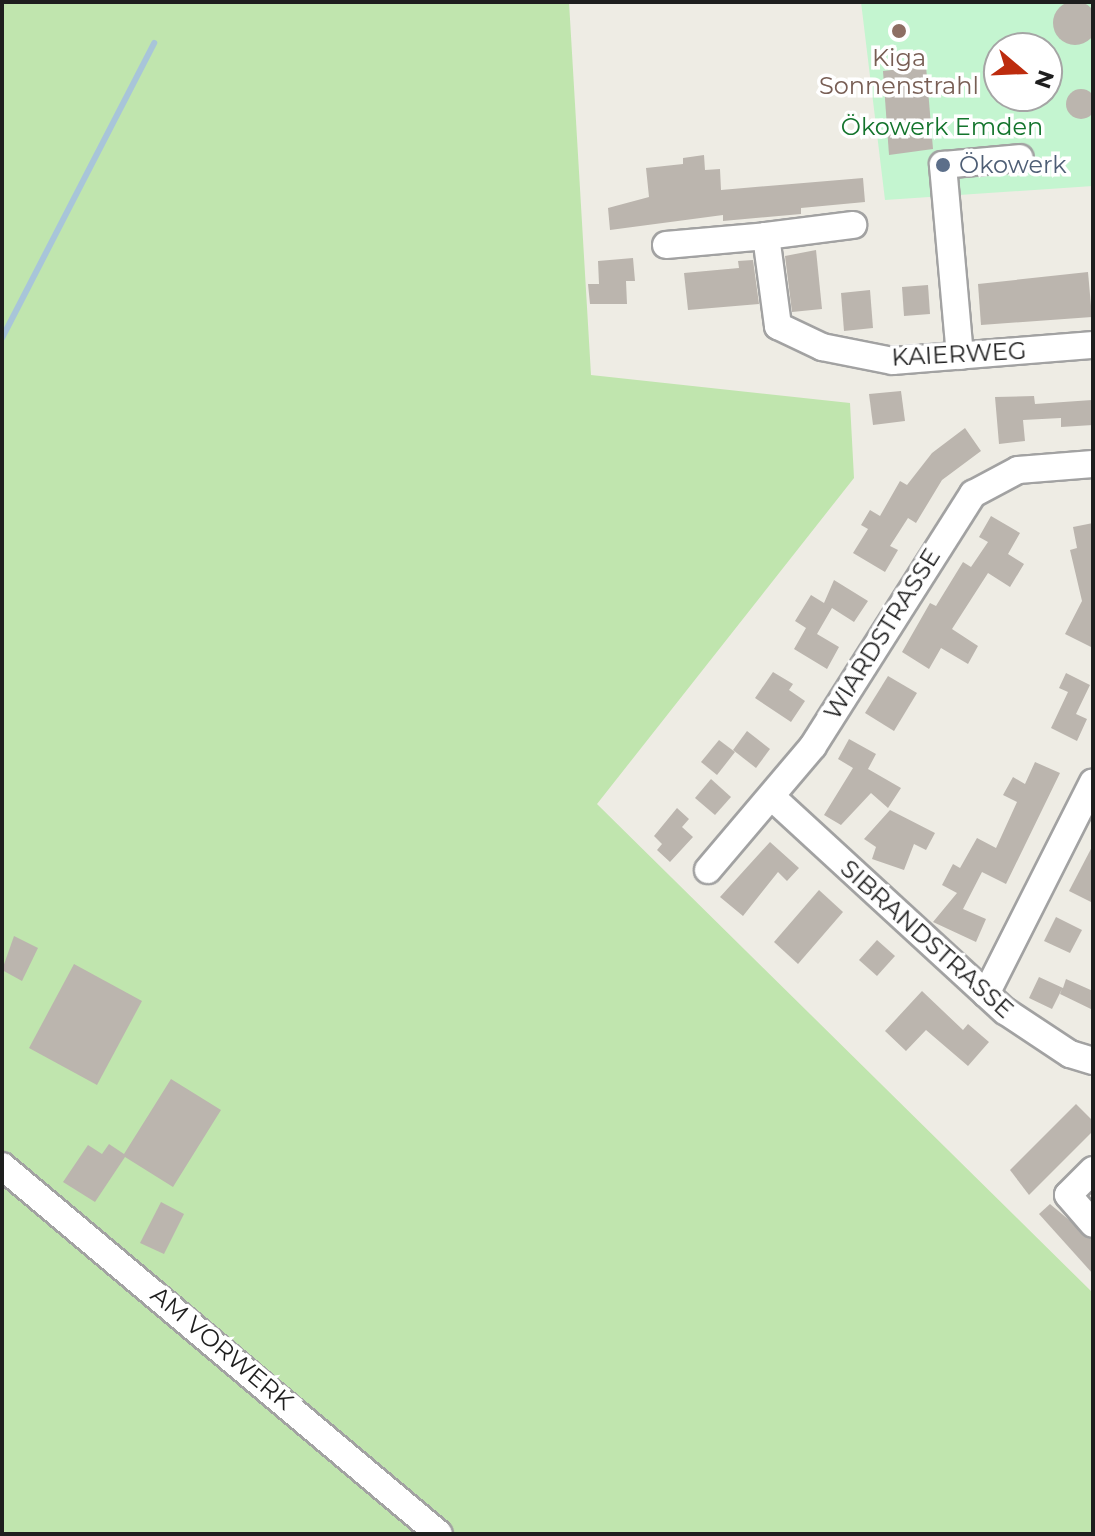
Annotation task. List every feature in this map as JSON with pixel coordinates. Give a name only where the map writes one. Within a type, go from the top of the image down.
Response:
[{"type":"street","points":[[960,356],[943,165],[1020,158]]},
{"type":"street","points":[[666,245],[853,225]]},
{"type":"street","name":"KAIERWEG","points":[[766,236],[774,314],[786,333],[822,347],[893,361],[1093,345]]},
{"type":"street","name":"WIARDSTRASSE","points":[[708,870],[773,798],[813,746],[973,494],[1018,470],[1093,464]]},
{"type":"street","points":[[986,994],[1093,782]]},
{"type":"street","name":"SIBRANDSTRASSE","points":[[773,798],[986,994],[1034,1034],[1093,1061]]},
{"type":"street","name":"AM VORWERK","points":[[2,1166],[439,1534]]},
{"type":"street","points":[[1093,1170],[1068,1195],[1093,1224]]},
{"type":"green space","points":[[2,2],[569,2],[591,375],[850,403],[854,478],[597,804],[1093,1293],[1093,1534],[2,1534]]},
{"type":"green space","name":"Ökowerk Emden","points":[[861,2],[1093,2],[1093,186],[885,200]]},
{"type":"building","points":[[1067,3],[1083,3],[1095,15],[1095,31],[1083,43],[1067,43],[1063,40],[1063,32],[1055,31],[1055,15]]},
{"type":"building","name":"Ökowerk Emden","points":[[926,66],[933,149],[889,155],[883,71]]},
{"type":"building","points":[[1081,89],[1087,90],[1095,98],[1095,110],[1087,118],[1081,119],[1075,118],[1067,110],[1066,104],[1067,98],[1075,90]]},
{"type":"building","points":[[704,155],[705,170],[720,169],[721,190],[863,178],[865,202],[801,208],[801,214],[723,221],[723,215],[610,230],[608,208],[649,197],[646,168],[683,164],[683,158]]},
{"type":"building","points":[[816,250],[822,309],[792,312],[785,256]]},
{"type":"building","points":[[633,258],[635,281],[626,281],[627,304],[590,304],[588,284],[599,284],[598,261]]},
{"type":"building","points":[[753,260],[759,304],[688,310],[684,273],[739,268],[738,261]]},
{"type":"building","points":[[1088,272],[1092,317],[981,325],[978,284]]},
{"type":"building","points":[[928,285],[930,314],[904,316],[902,287]]},
{"type":"building","points":[[870,290],[873,328],[844,331],[841,293]]},
{"type":"building","points":[[901,391],[905,421],[873,425],[869,394]]},
{"type":"building","points":[[1034,396],[1035,404],[1092,400],[1093,425],[1061,427],[1061,418],[1023,420],[1025,441],[999,444],[995,397]]},
{"type":"building","points":[[965,428],[981,451],[942,480],[916,523],[908,518],[890,546],[898,550],[885,572],[853,553],[868,529],[861,525],[870,510],[880,516],[900,481],[907,485],[932,453]]},
{"type":"building","points":[[991,516],[1020,533],[1008,554],[1024,564],[1010,587],[988,573],[952,629],[978,646],[968,664],[941,648],[929,669],[902,652],[930,603],[936,606],[963,562],[971,567],[988,542],[979,537]]},
{"type":"building","points":[[1093,523],[1093,648],[1065,634],[1082,601],[1070,550],[1077,548],[1073,527]]},
{"type":"building","points":[[834,580],[868,601],[854,622],[832,608],[817,634],[839,647],[827,669],[794,649],[806,628],[795,621],[811,595],[824,603]]},
{"type":"building","points":[[773,672],[793,684],[789,690],[805,701],[791,722],[755,698]]},
{"type":"building","points":[[1066,673],[1090,685],[1076,714],[1087,719],[1077,741],[1051,728],[1068,692],[1059,688]]},
{"type":"building","points":[[888,676],[917,693],[894,731],[865,713]]},
{"type":"building","points":[[747,731],[770,749],[756,768],[733,750]]},
{"type":"building","points":[[849,739],[876,754],[868,769],[901,788],[888,808],[871,793],[841,825],[824,815],[853,768],[838,759]]},
{"type":"building","points":[[719,740],[735,752],[717,775],[701,762]]},
{"type":"building","points":[[1035,762],[1060,773],[1006,884],[982,872],[963,909],[986,919],[976,942],[933,922],[957,893],[942,885],[953,864],[960,868],[977,838],[996,848],[1017,802],[1003,795],[1013,777],[1025,784]]},
{"type":"building","points":[[711,779],[731,797],[715,815],[695,798]]},
{"type":"building","points":[[677,808],[689,819],[682,827],[693,837],[670,862],[657,850],[662,844],[654,836]]},
{"type":"building","points":[[890,810],[935,833],[926,850],[914,844],[904,870],[872,859],[876,847],[864,839]]},
{"type":"building","points":[[770,842],[799,868],[787,881],[778,872],[743,916],[720,897]]},
{"type":"building","points":[[1093,845],[1093,903],[1069,891]]},
{"type":"building","points":[[819,890],[843,912],[798,964],[774,942]]},
{"type":"building","points":[[1056,917],[1082,930],[1070,953],[1044,941]]},
{"type":"building","points":[[14,936],[38,948],[22,981],[2,970]]},
{"type":"building","points":[[877,940],[895,956],[877,976],[859,960]]},
{"type":"building","points":[[74,964],[142,1001],[97,1085],[29,1048]]},
{"type":"building","points":[[1039,977],[1063,988],[1066,979],[1093,991],[1093,1010],[1060,994],[1062,989],[1052,1009],[1029,998]]},
{"type":"building","points":[[922,991],[963,1030],[968,1024],[989,1042],[968,1066],[926,1030],[906,1051],[885,1031]]},
{"type":"building","points":[[171,1079],[221,1110],[173,1187],[125,1157],[95,1202],[63,1182],[88,1145],[102,1154],[109,1144],[124,1154]]},
{"type":"building","points":[[1076,1104],[1093,1121],[1093,1131],[1029,1195],[1010,1170]]},
{"type":"building","points":[[161,1202],[184,1214],[164,1254],[140,1243]]},
{"type":"building","points":[[1050,1204],[1093,1240],[1093,1274],[1039,1214]]},
{"type":"waterway","points":[[2,338],[154,43]]},
{"type":"place","name":"Kiga Sonnenstrahl","points":[[899,31]]},
{"type":"place","name":"Ökowerk","points":[[943,165]]}]
